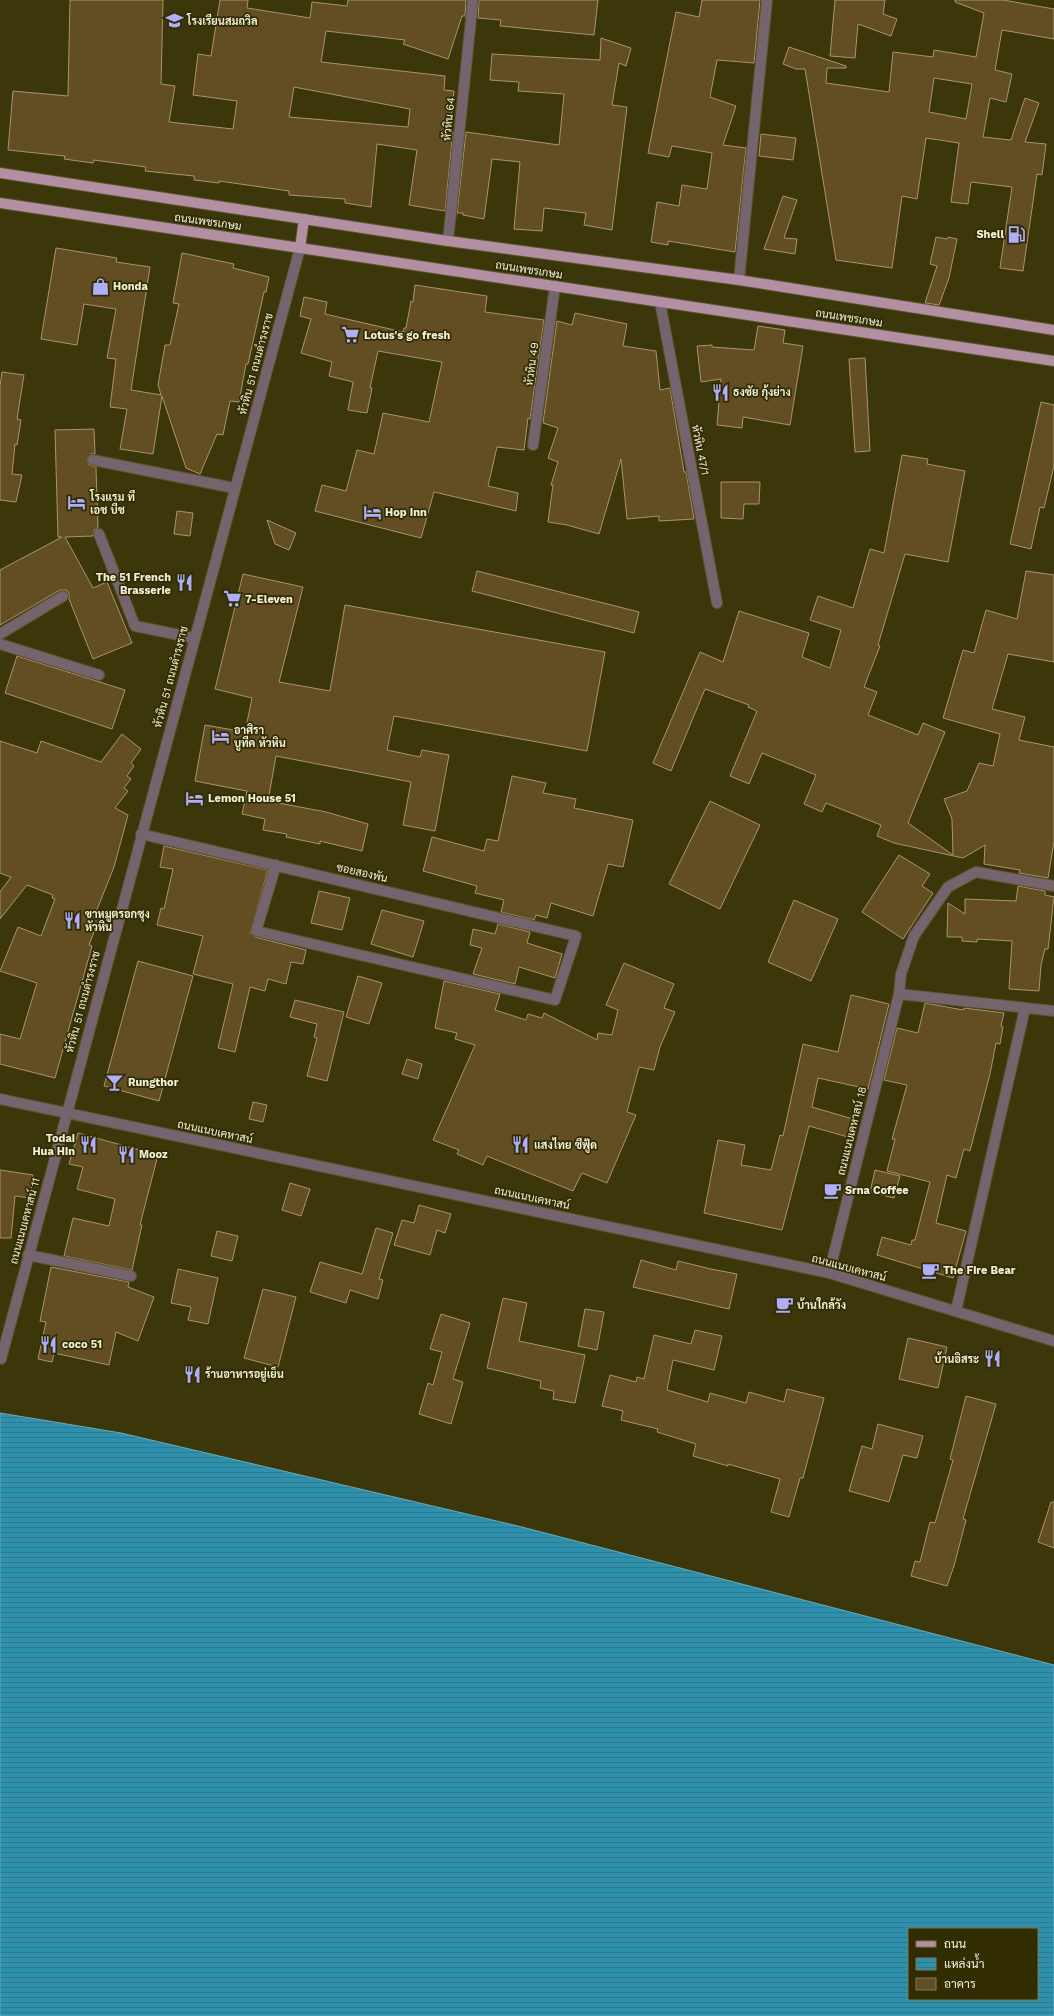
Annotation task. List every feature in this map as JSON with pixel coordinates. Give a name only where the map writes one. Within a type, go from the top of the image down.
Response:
[{"type":"main road","name":"ถนนเพชรเกษม","points":[[0,173],[448,241],[739,280],[1054,330]]},
{"type":"main road","name":"ถนนเพชรเกษม","points":[[0,203],[1054,362]]},
{"type":"main road","points":[[300,248],[304,219]]},
{"type":"street","name":"หัวหิน 64","points":[[448,241],[473,0]]},
{"type":"street","points":[[739,280],[767,0]]},
{"type":"street","name":"หัวหิน 51 ถนนดำรงราช","points":[[66,1113],[300,248]]},
{"type":"street","name":"หัวหิน 49","points":[[533,445],[555,286]]},
{"type":"street","name":"หัวหิน 47/1","points":[[660,302],[717,603]]},
{"type":"street","points":[[93,460],[234,488]]},
{"type":"street","points":[[99,534],[135,626],[194,638]]},
{"type":"street","points":[[0,634],[63,596]]},
{"type":"street","points":[[0,644],[99,675]]},
{"type":"street","name":"ซอยสองพัน","points":[[141,834],[576,936],[555,1000],[256,931],[276,866]]},
{"type":"street","name":"ถนนแนบเคหาสน์ 18","points":[[829,1273],[899,994],[901,974],[914,936],[948,887],[976,872],[1054,886]]},
{"type":"street","points":[[899,994],[1054,1011]]},
{"type":"street","points":[[956,1311],[1025,1008]]},
{"type":"street","name":"ถนนแนบเคหาสน์","points":[[0,1099],[829,1273],[1054,1341]]},
{"type":"street","name":"ถนนแนบเคหาสน์ 11","points":[[1,1359],[66,1113]]},
{"type":"street","points":[[28,1256],[131,1276]]},
{"type":"water","points":[[0,1413],[121,1433],[518,1526],[1054,1665],[1054,2016],[0,2016]]},
{"type":"building","points":[[70,0],[163,0],[161,84],[175,86],[169,122],[233,129],[237,101],[193,95],[198,54],[211,56],[220,0],[248,0],[247,8],[310,18],[312,2],[347,6],[348,0],[466,0],[465,16],[462,16],[448,59],[403,44],[405,40],[326,31],[321,62],[445,76],[444,90],[454,91],[450,127],[450,130],[453,131],[445,211],[409,205],[417,150],[377,144],[371,207],[345,203],[345,199],[289,195],[289,191],[219,181],[219,183],[194,180],[194,176],[145,171],[146,167],[94,160],[93,163],[64,159],[65,156],[8,150],[13,91],[68,96]],"holes":[[[294,87],[410,109],[408,127],[289,117]]]},
{"type":"building","points":[[479,0],[598,0],[594,35],[500,26],[501,20],[478,18]]},
{"type":"building","points":[[702,0],[760,0],[754,63],[717,60],[710,97],[736,106],[723,145],[746,148],[735,252],[668,241],[668,245],[651,242],[657,202],[679,206],[682,185],[707,189],[712,153],[672,146],[669,157],[648,153],[676,12],[699,17]]},
{"type":"building","points":[[835,0],[885,0],[883,14],[897,19],[891,36],[858,24],[855,58],[830,56]]},
{"type":"building","points":[[955,0],[1003,0],[1054,9],[1054,39],[1002,30],[995,70],[1012,74],[1006,102],[990,98],[983,137],[1011,140],[1025,98],[1039,103],[1025,142],[1046,144],[1042,175],[1037,174],[1023,271],[1000,268],[1012,187],[971,182],[968,204],[951,202],[959,143],[926,138],[917,199],[902,196],[892,268],[836,260],[805,69],[796,69],[783,64],[789,47],[846,66],[846,68],[827,68],[826,83],[889,92],[893,52],[933,57],[934,50],[976,57],[984,13],[955,2]],"holes":[[[934,78],[972,84],[966,119],[929,112]]]},
{"type":"building","points":[[601,38],[631,48],[626,66],[619,63],[612,105],[627,107],[612,230],[584,225],[586,213],[544,208],[542,231],[514,229],[520,162],[492,159],[484,219],[463,215],[463,213],[457,213],[466,132],[559,145],[564,94],[518,91],[519,82],[490,80],[492,54],[600,60]]},
{"type":"building","points":[[761,134],[796,138],[793,160],[759,156]]},
{"type":"building","points":[[783,196],[797,200],[784,238],[797,239],[795,254],[764,249]]},
{"type":"building","points":[[936,237],[957,239],[949,278],[939,305],[925,303],[937,266],[930,264]]},
{"type":"building","points":[[56,248],[117,258],[116,262],[150,267],[131,390],[161,395],[158,385],[165,345],[170,345],[179,304],[173,303],[182,253],[234,264],[233,268],[269,277],[266,292],[264,292],[248,364],[246,364],[239,402],[230,401],[223,435],[217,434],[200,474],[186,468],[162,396],[153,454],[120,449],[127,409],[110,407],[116,359],[107,358],[116,309],[84,304],[77,345],[41,339]]},
{"type":"building","points":[[415,285],[487,296],[485,312],[544,320],[530,419],[528,418],[524,450],[497,447],[488,486],[518,493],[516,511],[434,492],[421,538],[315,511],[322,485],[346,491],[357,450],[374,454],[383,413],[429,422],[442,362],[378,351],[370,388],[372,388],[367,413],[348,410],[353,382],[329,376],[332,362],[301,353],[311,319],[300,316],[304,297],[327,302],[325,314],[403,332],[404,328],[406,328],[411,301],[413,302]]},
{"type":"building","points":[[575,313],[627,324],[623,346],[656,351],[660,390],[670,388],[684,472],[686,472],[694,519],[659,521],[659,516],[627,519],[621,459],[599,534],[567,525],[548,522],[553,485],[551,485],[558,462],[548,458],[558,428],[543,423],[557,321],[572,325]]},
{"type":"building","points":[[758,326],[785,330],[783,343],[803,346],[790,425],[743,417],[742,428],[717,425],[721,379],[701,382],[697,346],[712,345],[712,347],[754,350]]},
{"type":"building","points":[[865,358],[870,451],[855,452],[849,359]]},
{"type":"building","points":[[2,372],[24,375],[17,419],[21,420],[17,445],[15,444],[12,474],[22,475],[16,502],[0,500],[0,386]]},
{"type":"building","points":[[1041,402],[1054,405],[1054,466],[1044,508],[1040,507],[1031,549],[1010,544]]},
{"type":"building","points":[[94,429],[95,454],[91,454],[87,459],[89,465],[96,467],[98,528],[94,530],[93,536],[65,537],[93,588],[107,582],[132,643],[93,659],[69,599],[69,593],[66,590],[60,590],[0,625],[0,570],[62,537],[58,537],[55,430]]},
{"type":"building","points":[[902,455],[928,459],[927,464],[965,471],[948,562],[905,554],[878,645],[880,646],[864,687],[877,692],[868,715],[918,735],[923,723],[945,732],[908,823],[953,855],[952,819],[944,799],[967,791],[979,763],[993,766],[1000,734],[943,718],[963,650],[974,653],[986,610],[1017,619],[1026,571],[1054,575],[1054,662],[1008,654],[992,709],[1025,717],[1019,740],[1054,747],[1054,842],[1048,878],[1019,873],[1020,870],[984,864],[985,845],[963,858],[894,843],[877,836],[881,825],[826,803],[822,812],[804,804],[816,775],[762,753],[749,784],[730,776],[757,711],[748,707],[749,705],[705,689],[671,771],[653,763],[700,652],[723,662],[739,611],[809,633],[802,657],[830,668],[841,630],[810,620],[818,596],[853,608],[870,549],[884,553]]},
{"type":"building","points":[[721,482],[760,482],[759,504],[744,504],[743,519],[721,518]]},
{"type":"building","points":[[177,511],[193,513],[190,536],[174,534]]},
{"type":"building","points":[[267,520],[296,533],[289,550],[275,544]]},
{"type":"building","points":[[477,571],[639,612],[634,633],[472,591]]},
{"type":"building","points":[[243,574],[303,587],[279,682],[330,691],[345,605],[605,652],[587,751],[394,716],[387,750],[420,757],[422,750],[449,755],[435,831],[403,825],[411,782],[276,756],[268,801],[326,812],[368,824],[362,851],[320,841],[320,844],[286,837],[287,834],[263,830],[265,819],[242,814],[247,791],[195,781],[205,725],[245,732],[252,698],[215,689]]},
{"type":"building","points":[[17,656],[125,690],[112,729],[5,693]]},
{"type":"building","points":[[122,734],[141,749],[131,763],[134,766],[127,776],[131,779],[124,788],[128,791],[115,808],[128,815],[114,867],[94,917],[99,919],[89,945],[92,946],[55,1078],[0,1064],[0,1034],[20,1039],[37,983],[0,971],[18,927],[41,936],[55,899],[52,898],[53,895],[27,885],[0,919],[0,892],[11,877],[0,873],[0,741],[37,753],[41,741],[101,762]]},
{"type":"building","points":[[512,776],[546,783],[543,793],[576,799],[574,808],[633,820],[623,867],[608,864],[593,916],[551,903],[547,918],[536,915],[534,920],[501,912],[504,900],[475,893],[477,886],[423,871],[432,837],[484,851],[487,839],[498,841]]},
{"type":"building","points":[[710,801],[760,825],[720,909],[669,884]]},
{"type":"building","points":[[164,846],[268,870],[250,933],[255,937],[306,950],[303,964],[291,962],[286,984],[268,979],[265,991],[250,987],[235,1052],[218,1048],[233,984],[193,974],[203,936],[157,925],[161,908],[164,909],[173,869],[160,867]]},
{"type":"building","points":[[899,855],[930,874],[922,886],[933,893],[903,939],[862,912]]},
{"type":"building","points":[[1018,886],[1045,891],[1045,895],[1054,897],[1048,949],[1045,949],[1041,965],[1039,991],[1009,989],[1012,941],[977,939],[977,942],[962,941],[962,937],[947,937],[948,903],[965,914],[965,899],[1016,901]]},
{"type":"building","points":[[319,891],[350,898],[342,930],[311,923]]},
{"type":"building","points":[[794,900],[838,919],[811,981],[768,962]]},
{"type":"building","points":[[382,910],[424,921],[413,957],[371,944]]},
{"type":"building","points":[[498,924],[530,932],[527,943],[562,954],[555,978],[519,967],[515,984],[473,974],[482,948],[470,945],[473,929],[495,934]]},
{"type":"building","points":[[138,961],[193,976],[159,1101],[104,1086]]},
{"type":"building","points":[[624,963],[674,984],[664,1008],[675,1012],[660,1047],[654,1070],[639,1067],[627,1112],[636,1115],[607,1183],[582,1173],[573,1191],[487,1156],[483,1165],[457,1154],[459,1150],[433,1140],[475,1045],[455,1039],[457,1033],[435,1028],[444,981],[500,994],[495,1010],[526,1020],[528,1014],[542,1018],[544,1013],[597,1040],[598,1033],[612,1035],[618,1010],[606,1005]]},
{"type":"building","points":[[358,976],[382,983],[369,1024],[346,1017]]},
{"type":"building","points":[[851,995],[889,1004],[868,1089],[818,1078],[812,1107],[853,1119],[848,1137],[809,1126],[782,1230],[704,1213],[718,1140],[745,1145],[741,1165],[771,1170],[780,1135],[783,1136],[803,1044],[838,1052]]},
{"type":"building","points":[[295,1000],[344,1012],[327,1081],[307,1076],[317,1038],[314,1037],[317,1024],[290,1017]]},
{"type":"building","points":[[925,1003],[963,1010],[964,1008],[1004,1013],[1001,1026],[1003,1027],[1000,1044],[996,1043],[990,1074],[970,1151],[964,1149],[956,1178],[947,1175],[936,1223],[966,1231],[953,1278],[877,1255],[882,1237],[911,1245],[912,1240],[915,1240],[930,1182],[887,1171],[895,1139],[892,1139],[907,1085],[884,1080],[897,1028],[918,1033]]},
{"type":"building","points":[[407,1059],[422,1064],[418,1079],[402,1074]]},
{"type":"building","points":[[253,1102],[267,1105],[263,1122],[249,1119]]},
{"type":"building","points":[[78,1133],[158,1155],[140,1225],[142,1225],[132,1270],[64,1256],[73,1218],[109,1226],[115,1199],[77,1189],[83,1167],[69,1164]]},
{"type":"building","points":[[0,1170],[33,1175],[30,1198],[15,1196],[11,1238],[0,1238]]},
{"type":"building","points":[[875,1170],[900,1176],[894,1198],[870,1192]]},
{"type":"building","points":[[290,1183],[310,1189],[301,1216],[282,1210]]},
{"type":"building","points":[[419,1205],[451,1214],[445,1233],[437,1230],[430,1255],[394,1245],[402,1220],[414,1223]]},
{"type":"building","points":[[376,1228],[393,1233],[379,1279],[383,1280],[378,1299],[350,1290],[346,1303],[310,1292],[320,1262],[362,1274]]},
{"type":"building","points":[[217,1231],[238,1236],[232,1261],[211,1256]]},
{"type":"building","points":[[641,1260],[676,1270],[678,1261],[737,1274],[729,1309],[633,1287]]},
{"type":"building","points":[[51,1267],[129,1282],[128,1287],[154,1297],[138,1341],[116,1332],[109,1365],[54,1353],[52,1362],[38,1359],[46,1322],[40,1321]]},
{"type":"building","points":[[178,1269],[218,1278],[208,1324],[188,1320],[191,1307],[171,1303]]},
{"type":"building","points":[[263,1289],[296,1297],[278,1367],[244,1358]]},
{"type":"building","points":[[503,1298],[527,1303],[519,1341],[585,1355],[575,1403],[553,1399],[554,1391],[540,1388],[541,1381],[487,1368]]},
{"type":"building","points":[[585,1309],[604,1312],[597,1350],[578,1346]]},
{"type":"building","points":[[441,1314],[470,1323],[453,1379],[463,1382],[451,1424],[419,1414],[428,1383],[433,1385],[442,1352],[430,1349]]},
{"type":"building","points":[[695,1330],[722,1336],[714,1370],[673,1360],[667,1390],[708,1402],[710,1393],[746,1403],[749,1392],[784,1402],[787,1389],[824,1398],[803,1478],[800,1478],[789,1517],[771,1512],[780,1479],[728,1464],[728,1466],[693,1456],[696,1444],[657,1432],[658,1429],[621,1420],[623,1411],[602,1406],[610,1375],[636,1382],[637,1377],[644,1379],[654,1335],[691,1344]]},
{"type":"building","points":[[908,1338],[947,1347],[938,1388],[899,1379]]},
{"type":"building","points":[[966,1396],[996,1404],[963,1519],[966,1520],[947,1586],[911,1576],[915,1561],[920,1562],[930,1522],[935,1523],[953,1460],[950,1459]]},
{"type":"building","points":[[878,1424],[923,1436],[917,1458],[903,1455],[889,1502],[849,1491],[862,1446],[872,1449]]},
{"type":"building","points":[[1051,1502],[1054,1502],[1054,1548],[1038,1542]]},
{"type":"place","name":"โรงเรียนสมถวิล","points":[[174,21]]},
{"type":"place","name":"Shell","points":[[1017,234]]},
{"type":"place","name":"Honda","points":[[100,286]]},
{"type":"place","name":"Lotus's go fresh","points":[[351,335]]},
{"type":"place","name":"ธงชัย กุ้งย่าง","points":[[720,392]]},
{"type":"place","name":"โรงแรม ที เอช บีช","points":[[77,503]]},
{"type":"place","name":"Hop Inn","points":[[372,512]]},
{"type":"place","name":"The 51 French Brasserie","points":[[184,583]]},
{"type":"place","name":"7-Eleven","points":[[232,599]]},
{"type":"place","name":"อาศิรา บูทีค หัวหิน","points":[[221,736]]},
{"type":"place","name":"Lemon House 51","points":[[195,798]]},
{"type":"place","name":"ขาหมูตรอกซุง หัวหิน","points":[[72,920]]},
{"type":"place","name":"Rungthor","points":[[115,1082]]},
{"type":"place","name":"Todai Hua Hin","points":[[88,1144]]},
{"type":"place","name":"แสงไทย ซีฟู้ด","points":[[521,1145]]},
{"type":"place","name":"Mooz","points":[[126,1154]]},
{"type":"place","name":"Srna Coffee","points":[[832,1190]]},
{"type":"place","name":"The Fire Bear","points":[[930,1270]]},
{"type":"place","name":"บ้านใกล้วัง","points":[[784,1305]]},
{"type":"place","name":"coco 51","points":[[49,1344]]},
{"type":"place","name":"บ้านอิสระ","points":[[992,1359]]},
{"type":"place","name":"ร้านอาหารอยู่เย็น","points":[[192,1374]]}]
